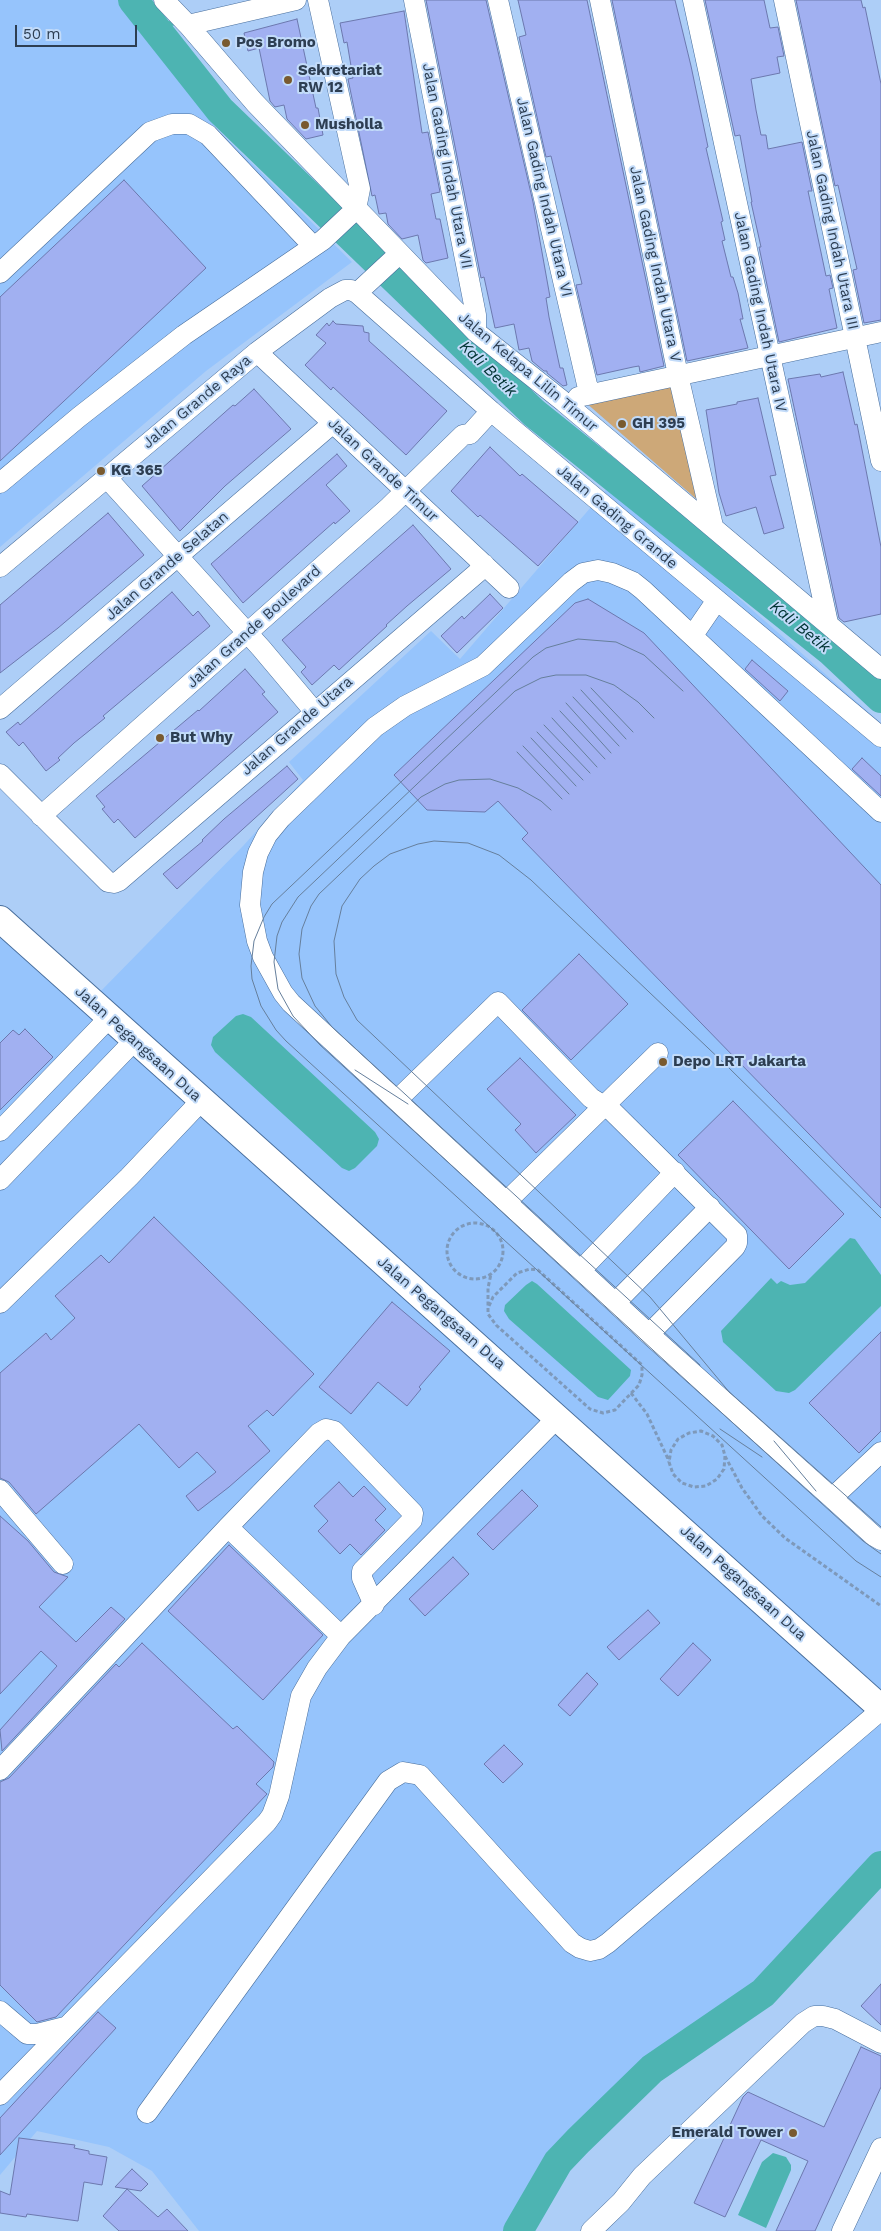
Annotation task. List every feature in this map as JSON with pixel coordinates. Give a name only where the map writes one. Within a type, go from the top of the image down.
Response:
[{"type":"main road","name":"Jalan Pegangsaan Dua","points":[[0,919],[201,1101],[558,1417],[881,1709]]},
{"type":"street","points":[[173,9],[296,0]]},
{"type":"street","points":[[0,483],[79,417],[184,335],[320,241],[353,215],[360,189],[318,0]]},
{"type":"street","name":"Jalan Gading Indah Utara VII","points":[[414,0],[476,315],[476,332]]},
{"type":"street","name":"Jalan Gading Indah Utara VI","points":[[498,0],[589,393]]},
{"type":"street","name":"Jalan Gading Indah Utara V","points":[[600,0],[678,374],[713,526]]},
{"type":"street","name":"Jalan Gading Indah Utara IV","points":[[692,0],[828,623]]},
{"type":"street","name":"Jalan Gading Indah Utara III","points":[[784,0],[881,460]]},
{"type":"street","name":"Jalan Kelapa Lilin Timur","points":[[173,9],[353,215],[476,332],[564,402],[881,669]]},
{"type":"street","points":[[0,273],[150,132],[172,124],[189,124],[208,135],[320,241]]},
{"type":"street","points":[[359,291],[394,254]]},
{"type":"street","name":"Jalan Grande Raya","points":[[0,567],[257,352],[330,298],[345,290],[359,291]]},
{"type":"street","name":"Jalan Gading Grande","points":[[359,291],[486,406],[881,737]]},
{"type":"street","points":[[564,402],[589,393],[881,332]]},
{"type":"street","name":"Jalan Grande Timur","points":[[257,352],[407,490],[509,588]]},
{"type":"street","name":"Jalan Grande Boulevard","points":[[41,816],[407,490],[463,435],[462,426],[486,406]]},
{"type":"street","name":"Jalan Grande Selatan","points":[[0,709],[333,423]]},
{"type":"street","points":[[107,478],[314,711]]},
{"type":"street","name":"Jalan Grande Utara","points":[[41,816],[108,882],[114,883],[119,881],[314,711],[477,573],[484,564]]},
{"type":"street","points":[[881,812],[693,635],[633,582],[612,573],[598,570],[583,572],[483,666],[405,706],[374,727],[281,818],[268,835],[258,854],[253,872],[250,905],[257,942],[272,975],[291,1003],[508,1201],[649,1334],[874,1536],[881,1540]]},
{"type":"street","points":[[693,635],[717,600]]},
{"type":"street","points":[[0,774],[41,816]]},
{"type":"street","points":[[397,1100],[498,1002],[591,1098],[612,1111],[735,1231],[738,1243],[649,1334]]},
{"type":"street","points":[[0,1131],[109,1018]]},
{"type":"street","points":[[0,1180],[134,1041]]},
{"type":"street","points":[[508,1201],[658,1053]]},
{"type":"street","points":[[0,1303],[129,1177],[201,1101]]},
{"type":"street","points":[[581,1270],[675,1172]]},
{"type":"street","points":[[616,1302],[710,1207]]},
{"type":"street","points":[[0,2094],[266,1822],[274,1810],[279,1796],[301,1696],[317,1668],[341,1636],[374,1605],[558,1417]]},
{"type":"street","points":[[0,1770],[228,1527],[319,1433],[326,1429],[334,1431],[414,1513],[412,1520],[362,1571],[362,1578],[374,1605]]},
{"type":"street","points":[[832,1498],[881,1452]]},
{"type":"street","points":[[0,1490],[64,1564]]},
{"type":"street","points":[[228,1527],[341,1636]]},
{"type":"street","points":[[147,2113],[388,1781],[404,1772],[420,1775],[572,1944],[590,1951],[599,1949],[608,1943],[881,1709]]},
{"type":"street","points":[[0,2011],[27,2034],[37,2034],[65,2027]]},
{"type":"street","points":[[591,2231],[621,2202],[642,2176],[804,2023],[814,2016],[835,2019],[881,2044]]},
{"type":"street","points":[[842,2231],[881,2148]]},
{"type":"path","points":[[489,1306],[493,1298],[517,1273],[530,1268],[538,1270],[642,1365],[639,1385],[615,1410],[603,1412],[590,1409],[496,1325],[488,1314],[488,1288],[491,1274],[500,1265],[503,1253],[501,1240],[494,1230],[483,1224],[470,1224],[459,1228],[450,1238],[447,1250],[449,1262],[456,1272],[467,1279],[480,1279],[491,1274]]},
{"type":"path","points":[[631,1393],[647,1414],[673,1474],[682,1483],[694,1487],[706,1486],[717,1479],[724,1469],[725,1456]]},
{"type":"path","points":[[669,1462],[674,1444],[688,1433],[701,1432],[713,1436],[722,1444],[725,1456],[742,1488],[762,1516],[785,1538],[881,1606]]},
{"type":"shaded area","points":[[0,0],[125,0],[216,128],[352,262],[206,371],[0,547]]},
{"type":"shaded area","points":[[678,379],[701,503],[585,402]]},
{"type":"shaded area","name":"Depo LRT Jakarta","points":[[610,485],[881,723],[881,1704],[97,995],[243,846],[303,780],[289,762],[431,631],[460,659]]},
{"type":"shaded area","points":[[0,908],[881,1706],[881,1882],[767,2006],[673,2064],[565,2165],[525,2231],[199,2231],[152,2171],[109,2147],[37,2131],[0,2175]]},
{"type":"shaded area","points":[[243,1014],[251,1017],[375,1132],[379,1139],[377,1146],[355,1168],[349,1171],[342,1168],[215,1052],[211,1045],[213,1037],[236,1016]]},
{"type":"shaded area","points":[[850,1238],[855,1239],[881,1275],[881,1306],[795,1390],[789,1393],[776,1391],[723,1342],[721,1331],[771,1278],[777,1284],[781,1281],[790,1285],[805,1283]]},
{"type":"shaded area","points":[[532,1281],[631,1370],[630,1376],[608,1400],[598,1397],[509,1319],[504,1311],[505,1305]]},
{"type":"shaded area","points":[[773,2153],[786,2157],[791,2165],[791,2170],[766,2228],[738,2215],[762,2162]]},
{"type":"building","points":[[426,0],[486,0],[533,202],[550,297],[546,298],[549,317],[560,368],[563,368],[567,385],[563,386],[547,371],[544,371],[532,361],[529,348],[519,350],[514,324],[495,328],[484,277],[481,278]]},
{"type":"building","points":[[518,0],[587,0],[664,366],[640,372],[639,366],[597,375],[576,285],[582,284],[551,156],[546,157],[519,37],[526,35]]},
{"type":"building","points":[[612,0],[675,0],[691,66],[708,147],[706,148],[723,221],[721,222],[725,240],[722,241],[731,277],[733,277],[738,293],[743,319],[740,319],[748,348],[687,361]]},
{"type":"building","points":[[705,0],[764,0],[770,28],[778,27],[784,56],[777,57],[780,73],[751,79],[756,110],[761,135],[766,135],[768,149],[802,142],[812,191],[808,191],[826,276],[830,275],[833,288],[829,289],[837,328],[779,342],[759,247],[761,247],[751,202],[740,135],[735,136]]},
{"type":"building","points":[[796,0],[861,0],[863,8],[865,7],[881,84],[881,320],[864,323],[853,270],[857,269],[838,185],[835,186]]},
{"type":"building","points":[[404,11],[422,133],[428,132],[440,192],[431,194],[436,219],[440,219],[448,258],[426,263],[423,260],[418,235],[402,239],[388,224],[386,213],[379,214],[375,195],[372,196],[348,79],[353,78],[347,42],[344,43],[340,23]]},
{"type":"building","points":[[297,19],[323,135],[306,139],[287,119],[284,105],[275,107],[270,101],[259,48],[248,51],[244,33]]},
{"type":"building","points":[[124,180],[206,268],[0,461],[0,297]]},
{"type":"building","points":[[333,321],[336,324],[363,326],[364,332],[369,333],[369,341],[447,411],[406,455],[333,387],[331,390],[305,365],[326,343],[316,335],[327,323],[329,326]]},
{"type":"building","points":[[843,372],[855,425],[857,424],[881,547],[881,614],[844,622],[839,618],[788,379],[820,374],[821,377]]},
{"type":"building","points":[[254,389],[291,429],[225,486],[180,531],[142,486],[233,405],[235,406]]},
{"type":"building","points":[[758,398],[776,475],[770,476],[784,528],[764,534],[756,507],[726,516],[719,493],[706,410]]},
{"type":"building","points":[[490,447],[520,476],[522,474],[578,522],[538,566],[480,515],[478,517],[451,491]]},
{"type":"building","points":[[337,454],[347,466],[326,485],[350,511],[335,524],[334,522],[243,603],[211,564]]},
{"type":"building","points":[[108,513],[144,555],[58,628],[0,673],[0,605]]},
{"type":"building","points":[[413,525],[451,569],[407,606],[339,670],[334,665],[312,685],[301,672],[306,667],[282,640]]},
{"type":"building","points":[[172,592],[193,616],[198,611],[210,626],[103,716],[105,718],[74,743],[58,758],[60,760],[46,771],[23,742],[19,746],[6,732],[18,722],[20,725]]},
{"type":"building","points":[[490,594],[503,608],[457,653],[441,636],[462,616],[464,619]]},
{"type":"building","points":[[588,599],[644,633],[881,885],[881,1208],[522,839],[528,833],[498,801],[485,812],[427,810],[394,775],[575,603]]},
{"type":"building","points":[[752,660],[788,691],[780,701],[745,669]]},
{"type":"building","points":[[245,669],[265,692],[262,694],[278,712],[135,838],[118,819],[114,823],[102,809],[105,807],[96,796],[199,711]]},
{"type":"building","points":[[862,758],[881,776],[881,796],[852,769]]},
{"type":"building","points":[[287,766],[298,779],[177,889],[163,874]]},
{"type":"building","points":[[579,954],[628,1004],[571,1060],[522,1010]]},
{"type":"building","points":[[25,1029],[53,1057],[0,1110],[0,1043],[13,1030],[19,1035]]},
{"type":"building","points":[[520,1058],[576,1115],[536,1153],[515,1130],[521,1124],[487,1089]]},
{"type":"building","points":[[733,1101],[844,1214],[789,1269],[678,1155]]},
{"type":"building","points":[[154,1217],[314,1374],[273,1416],[267,1410],[248,1426],[270,1451],[198,1511],[186,1496],[216,1472],[197,1452],[179,1468],[139,1424],[36,1514],[9,1482],[0,1478],[0,1373],[46,1333],[51,1340],[75,1318],[55,1296],[101,1255],[109,1263]]},
{"type":"building","points":[[392,1302],[450,1351],[419,1387],[421,1389],[407,1406],[378,1382],[351,1414],[319,1387]]},
{"type":"building","points":[[881,1332],[881,1431],[859,1453],[809,1403]]},
{"type":"building","points":[[339,1482],[353,1497],[364,1486],[386,1509],[375,1520],[385,1530],[361,1555],[350,1544],[340,1554],[318,1531],[328,1521],[314,1506]]},
{"type":"building","points":[[522,1490],[538,1506],[493,1550],[477,1534]]},
{"type":"building","points":[[0,1516],[28,1541],[54,1572],[68,1577],[39,1607],[76,1642],[111,1607],[125,1619],[2,1751],[0,1730],[57,1666],[41,1651],[0,1694]]},
{"type":"building","points":[[229,1545],[323,1635],[263,1700],[168,1611]]},
{"type":"building","points":[[453,1557],[469,1574],[425,1616],[409,1599]]},
{"type":"building","points":[[648,1610],[660,1623],[619,1660],[607,1647]]},
{"type":"building","points":[[142,1643],[233,1729],[237,1726],[274,1762],[273,1767],[256,1784],[267,1794],[56,2017],[37,2022],[0,1985],[0,1782],[9,1778],[116,1664],[119,1667]]},
{"type":"building","points":[[693,1643],[711,1660],[678,1696],[660,1679]]},
{"type":"building","points":[[587,1673],[598,1684],[570,1716],[558,1705]]},
{"type":"building","points":[[504,1745],[523,1764],[503,1783],[484,1764]]},
{"type":"building","points":[[881,1984],[881,2025],[861,2006]]},
{"type":"building","points":[[98,2012],[116,2028],[0,2155],[0,2118]]},
{"type":"building","name":"Emerald Tower","points":[[861,2047],[881,2056],[881,2087],[815,2231],[776,2231],[808,2161],[761,2140],[725,2217],[694,2203],[743,2097],[748,2092],[824,2127]]},
{"type":"building","points":[[19,2138],[75,2145],[74,2148],[89,2151],[89,2154],[107,2157],[102,2185],[84,2182],[78,2221],[27,2214],[26,2217],[0,2213],[0,2191],[10,2195]]},
{"type":"building","points":[[132,2169],[148,2184],[141,2191],[115,2187]]},
{"type":"building","points":[[127,2189],[158,2217],[167,2209],[188,2231],[119,2231],[103,2216]]},
{"type":"waterway","name":"Kali Betik","points":[[133,0],[220,110],[534,413],[831,651],[881,698]]},
{"type":"waterway","points":[[154,27],[178,22]]},
{"type":"waterway","points":[[518,2231],[558,2162],[578,2141],[652,2069],[763,1993],[881,1866]]},
{"type":"tram line","points":[[683,691],[644,655],[616,642],[578,639],[546,648],[533,657],[272,904],[264,917],[254,941],[251,966],[252,979],[261,1006],[276,1030],[286,1041],[856,1561],[881,1577]]},
{"type":"tram line","points":[[654,718],[638,702],[614,685],[586,675],[556,675],[541,678],[515,691],[298,897],[282,922],[277,936],[274,962],[278,989],[293,1016],[320,1045],[863,1541],[881,1554]]},
{"type":"tram line","points":[[591,688],[633,732]]},
{"type":"tram line","points":[[581,690],[626,739]]},
{"type":"tram line","points":[[573,697],[619,746]]},
{"type":"tram line","points":[[566,703],[611,753]]},
{"type":"tram line","points":[[560,711],[605,759]]},
{"type":"tram line","points":[[552,718],[597,767]]},
{"type":"tram line","points":[[544,725],[590,773]]},
{"type":"tram line","points":[[537,732],[583,780]]},
{"type":"tram line","points":[[531,738],[576,786]]},
{"type":"tram line","points":[[523,746],[569,794]]},
{"type":"tram line","points":[[517,752],[562,799]]},
{"type":"tram line","points":[[551,810],[541,801],[518,788],[490,779],[459,780],[445,784],[421,797],[319,894],[311,906],[302,929],[299,954],[302,978],[315,1006],[332,1027],[700,1365]]},
{"type":"tram line","points":[[730,1393],[650,1297],[357,1020],[344,997],[336,974],[334,941],[342,906],[360,879],[390,854],[418,844],[434,841],[468,843],[499,855],[531,880],[727,1066],[881,1218]]},
{"type":"tram line","points":[[355,1070],[408,1104]]},
{"type":"tram line","points":[[726,1389],[881,1527]]},
{"type":"tram line","points":[[720,1429],[762,1457]]},
{"type":"tram line","points":[[774,1441],[816,1491]]},
{"type":"place","name":"Pos Bromo","points":[[226,43]]},
{"type":"place","name":"Sekretariat RW 12","points":[[288,80]]},
{"type":"place","name":"Musholla","points":[[305,125]]},
{"type":"place","name":"GH 395","points":[[622,424]]},
{"type":"place","name":"KG 365","points":[[101,471]]},
{"type":"place","name":"But Why","points":[[160,738]]},
{"type":"place","name":"Depo LRT Jakarta","points":[[663,1062]]},
{"type":"place","name":"Emerald Tower","points":[[793,2133]]}]
